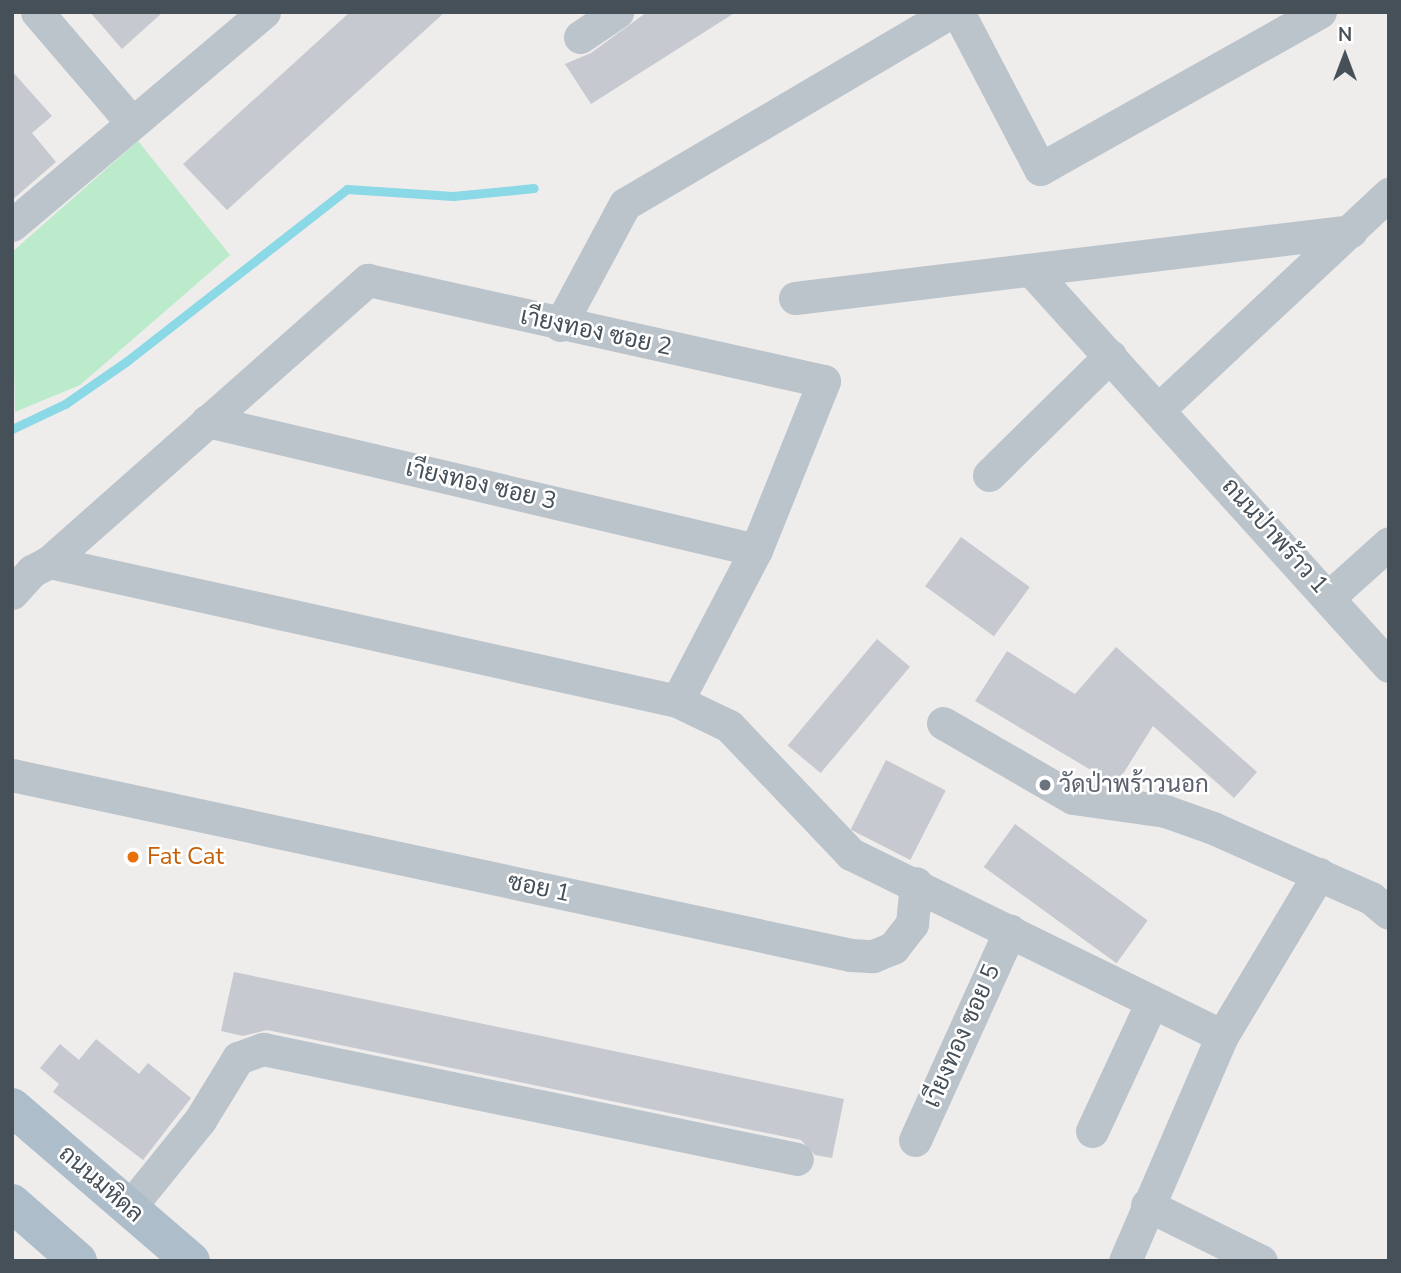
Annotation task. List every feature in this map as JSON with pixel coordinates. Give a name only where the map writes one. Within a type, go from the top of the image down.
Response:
[{"type":"main road","name":"ถนนมหิดล","points":[[12,1107],[191,1261]]},
{"type":"main road","points":[[12,1203],[78,1261]]},
{"type":"street","points":[[37,12],[132,123]]},
{"type":"street","points":[[12,225],[264,12]]},
{"type":"street","points":[[580,37],[617,12]]},
{"type":"street","points":[[560,325],[625,204],[951,12]]},
{"type":"street","points":[[958,12],[1040,169],[1320,12]]},
{"type":"street","points":[[1159,409],[1389,194]]},
{"type":"street","points":[[795,298],[1351,231]]},
{"type":"street","name":"ถนนป่าพร้าว 1","points":[[1031,270],[1330,596],[1389,666]]},
{"type":"street","name":"เาียงทอง ซอย 2","points":[[207,421],[368,280],[560,325],[824,381],[756,550]]},
{"type":"street","points":[[989,475],[1110,356]]},
{"type":"street","points":[[12,593],[32,570],[49,562],[207,421]]},
{"type":"street","name":"เาียงทอง ซอย 3","points":[[207,421],[756,550]]},
{"type":"street","points":[[1330,596],[1389,543]]},
{"type":"street","points":[[677,701],[756,550]]},
{"type":"street","points":[[12,617],[45,578],[49,562]]},
{"type":"street","points":[[49,562],[677,701],[729,726],[851,854],[916,883],[1222,1036]]},
{"type":"street","points":[[943,723],[1073,798],[1165,811],[1383,898]]},
{"type":"street","name":"ซอย 1","points":[[12,775],[851,955],[873,956],[893,948],[912,924],[916,883]]},
{"type":"street","points":[[1125,1261],[1222,1036],[1320,874]]},
{"type":"street","name":"เาียงทอง ซอย 5","points":[[915,1140],[1010,931]]},
{"type":"street","points":[[1092,1131],[1152,1002]]},
{"type":"street","points":[[129,1208],[200,1120],[238,1058],[263,1049],[797,1159]]},
{"type":"street","points":[[1147,1205],[1261,1261]]},
{"type":"green space","points":[[138,141],[230,255],[80,385],[15,412],[12,252]]},
{"type":"building","points":[[90,12],[163,12],[122,49]]},
{"type":"building","points":[[350,12],[445,12],[227,210],[183,164]]},
{"type":"building","points":[[647,12],[736,12],[591,104],[565,64],[591,53]]},
{"type":"building","points":[[12,71],[52,116],[32,133],[56,162],[12,200]]},
{"type":"building","points":[[961,537],[1030,587],[994,636],[925,586]]},
{"type":"building","points":[[877,639],[910,667],[821,773],[788,745]]},
{"type":"building","points":[[1116,647],[1257,772],[1234,798],[1153,726],[1116,785],[975,701],[1007,651],[1075,694]]},
{"type":"building","points":[[886,760],[946,790],[910,860],[851,829]]},
{"type":"building","points":[[1015,824],[1148,920],[1117,963],[984,867]]},
{"type":"building","points":[[234,972],[844,1099],[832,1158],[815,1155],[801,1140],[267,1030],[243,1036],[221,1031]]},
{"type":"building","points":[[96,1039],[139,1074],[148,1063],[191,1098],[143,1160],[53,1092],[59,1084],[40,1068],[60,1044],[79,1060]]},
{"type":"waterway","points":[[12,429],[65,404],[127,361],[347,189],[453,196],[534,188]]},
{"type":"place","name":"วัดป่าพร้าวนอก","points":[[1045,785]]},
{"type":"place","name":"Fat Cat","points":[[133,857]]}]
